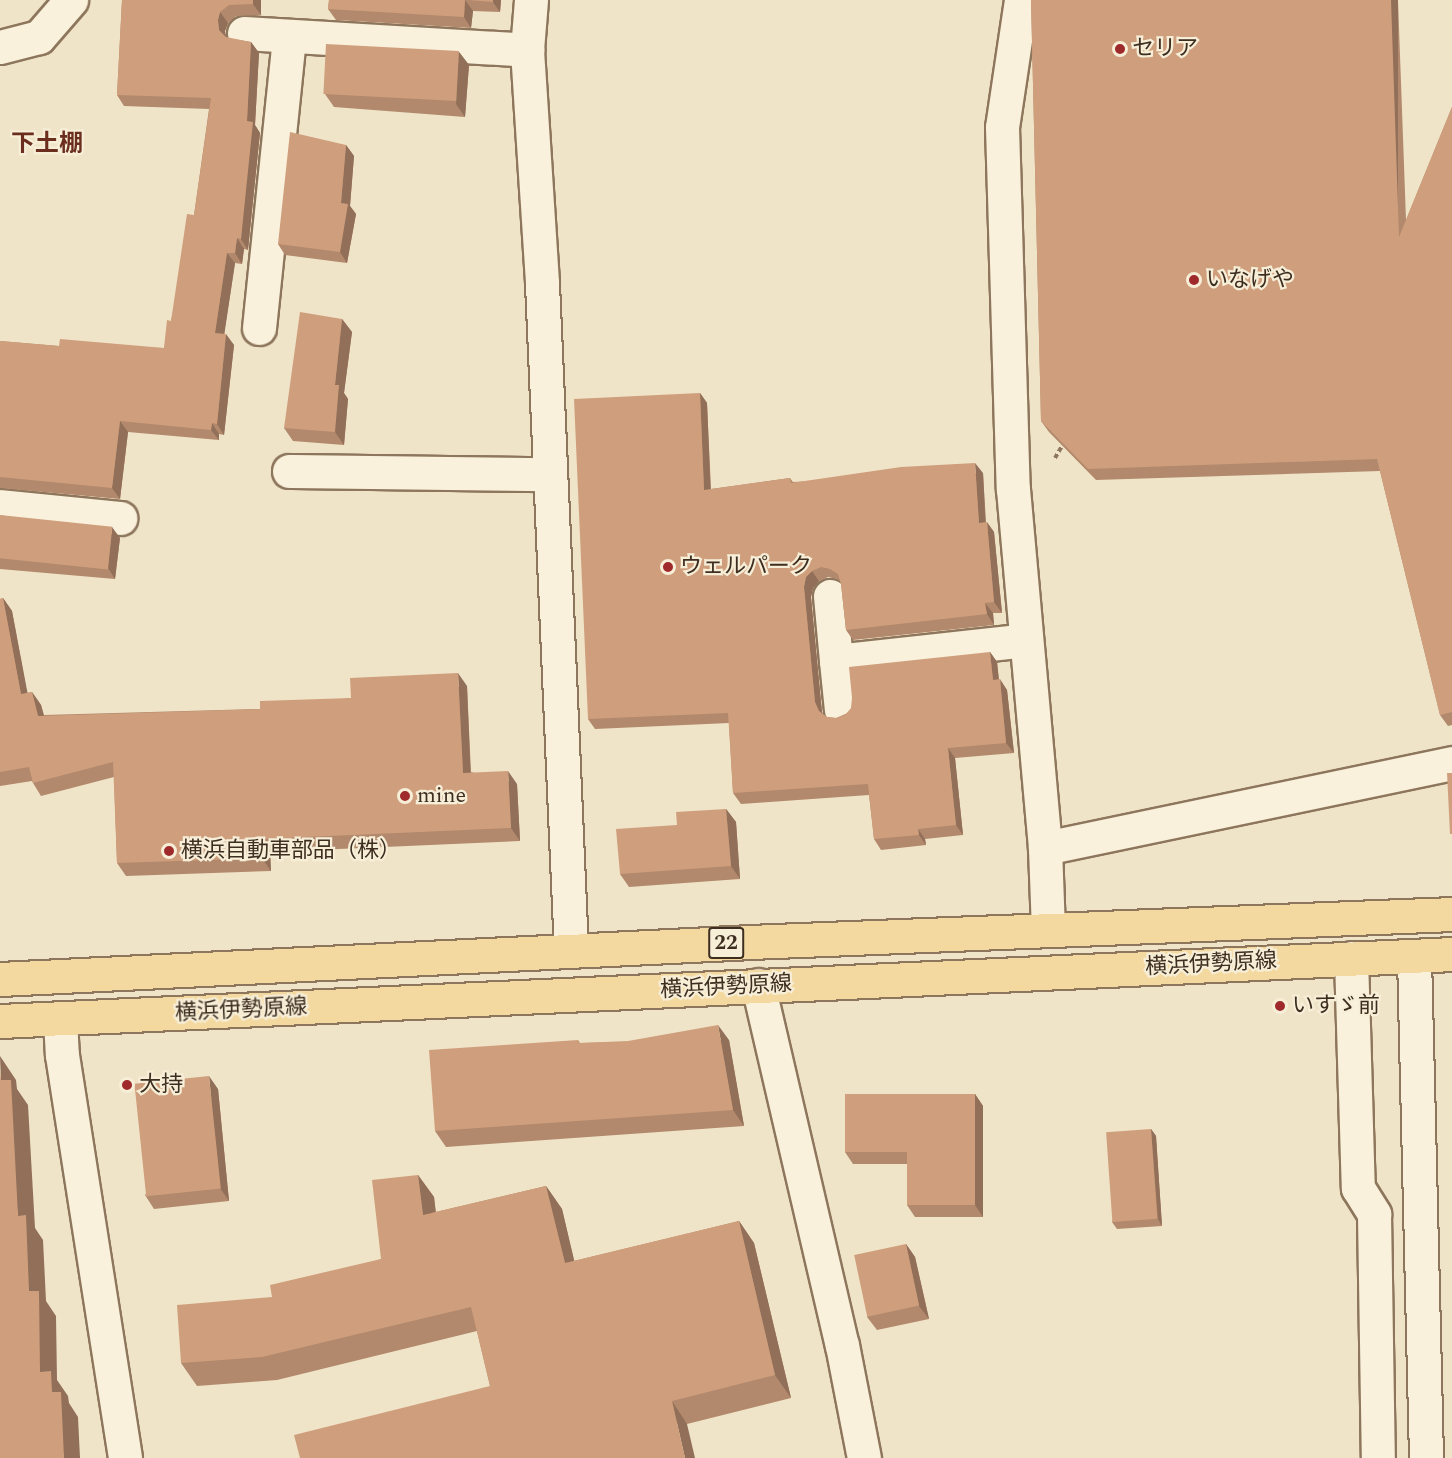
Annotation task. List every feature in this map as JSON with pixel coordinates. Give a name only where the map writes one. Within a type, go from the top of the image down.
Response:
[{"type":"main road","name":"横浜伊勢原線","points":[[0,979],[571,950],[1452,914]]},
{"type":"main road","name":"横浜伊勢原線","points":[[0,1021],[1452,954]]},
{"type":"street","points":[[0,47],[39,37],[71,0]]},
{"type":"street","points":[[531,0],[528,50],[571,950]]},
{"type":"street","points":[[1021,0],[1002,128],[1013,489],[1045,848],[1048,930]]},
{"type":"street","points":[[244,33],[528,50]]},
{"type":"street","points":[[259,328],[289,37]]},
{"type":"street","points":[[289,471],[550,474]]},
{"type":"street","points":[[0,506],[120,518]]},
{"type":"street","points":[[830,596],[841,710]]},
{"type":"street","points":[[836,661],[1026,640]]},
{"type":"street","points":[[1045,848],[1452,763]]},
{"type":"street","points":[[1414,956],[1426,1458]]},
{"type":"street","points":[[1351,958],[1358,1188],[1374,1214],[1378,1458]]},
{"type":"street","points":[[758,985],[842,1345],[864,1458]]},
{"type":"street","points":[[60,1019],[62,1055],[125,1458]]},
{"type":"building","points":[[122,0],[253,0],[253,4],[229,5],[220,12],[218,20],[219,30],[226,37],[251,42],[247,121],[253,122],[241,239],[237,238],[235,253],[227,253],[215,333],[226,334],[217,424],[212,423],[211,430],[120,421],[112,488],[0,477],[0,341],[59,346],[60,339],[164,348],[167,320],[171,321],[187,214],[194,215],[211,98],[117,95]]},
{"type":"building","points":[[329,0],[465,0],[464,17],[328,9]]},
{"type":"building","points":[[468,0],[493,0],[493,2]]},
{"type":"building","name":"いなげや","points":[[1031,0],[1391,0],[1399,237],[1452,107],[1452,712],[1440,715],[1377,459],[1088,469],[1041,421]]},
{"type":"building","points":[[326,44],[459,51],[456,101],[323,94]]},
{"type":"building","points":[[290,132],[346,145],[341,203],[348,204],[340,252],[278,244]]},
{"type":"building","points":[[300,312],[342,319],[335,385],[339,385],[335,432],[284,428]]},
{"type":"building","points":[[700,393],[704,490],[790,478],[791,483],[901,467],[975,463],[979,523],[987,522],[994,602],[985,603],[987,614],[846,630],[838,574],[821,567],[806,577],[804,587],[815,702],[819,711],[827,717],[836,718],[845,715],[851,708],[849,667],[990,652],[993,680],[1000,679],[1006,743],[948,748],[956,825],[918,829],[919,835],[874,839],[868,784],[733,793],[728,713],[588,719],[574,399]]},
{"type":"building","points":[[0,515],[112,527],[108,570],[0,558]]},
{"type":"building","points":[[3,598],[21,694],[32,692],[38,716],[260,709],[260,701],[351,698],[350,678],[458,673],[463,773],[508,771],[511,828],[261,839],[262,858],[117,863],[113,762],[33,783],[29,767],[0,772],[0,599]]},
{"type":"building","points":[[1447,773],[1452,773],[1452,834],[1450,834]]},
{"type":"building","points":[[726,809],[731,866],[620,874],[616,829],[677,825],[676,812]]},
{"type":"building","points":[[718,1025],[733,1110],[435,1131],[429,1050],[578,1040],[579,1043],[628,1041]]},
{"type":"building","points":[[0,1070],[1,1080],[11,1080],[18,1216],[26,1215],[29,1291],[39,1291],[40,1372],[51,1371],[52,1392],[61,1392],[64,1458],[0,1458]]},
{"type":"building","points":[[209,1076],[221,1188],[146,1196],[134,1084]]},
{"type":"building","points":[[845,1094],[975,1094],[975,1205],[907,1205],[907,1152],[845,1152]]},
{"type":"building","points":[[1151,1129],[1157,1219],[1112,1222],[1106,1132]]},
{"type":"building","points":[[418,1175],[423,1215],[546,1186],[565,1263],[739,1221],[775,1375],[672,1401],[685,1458],[300,1458],[294,1435],[490,1386],[471,1307],[262,1357],[181,1363],[177,1305],[272,1297],[270,1285],[381,1259],[372,1180]]},
{"type":"building","points":[[906,1244],[919,1306],[867,1317],[854,1255]]},
{"type":"place","name":"セリア","points":[[1120,49]]},
{"type":"place","name":"いなげや","points":[[1194,280]]},
{"type":"place","name":"ウェルパーク","points":[[668,567]]},
{"type":"place","name":"mine","points":[[405,796]]},
{"type":"place","name":"横浜自動車部品（株）","points":[[169,851]]},
{"type":"place","name":"いすゞ前","points":[[1280,1006]]},
{"type":"place","name":"大持","points":[[127,1085]]},
{"type":"district","name":"下土棚","points":[[47,145]]}]
